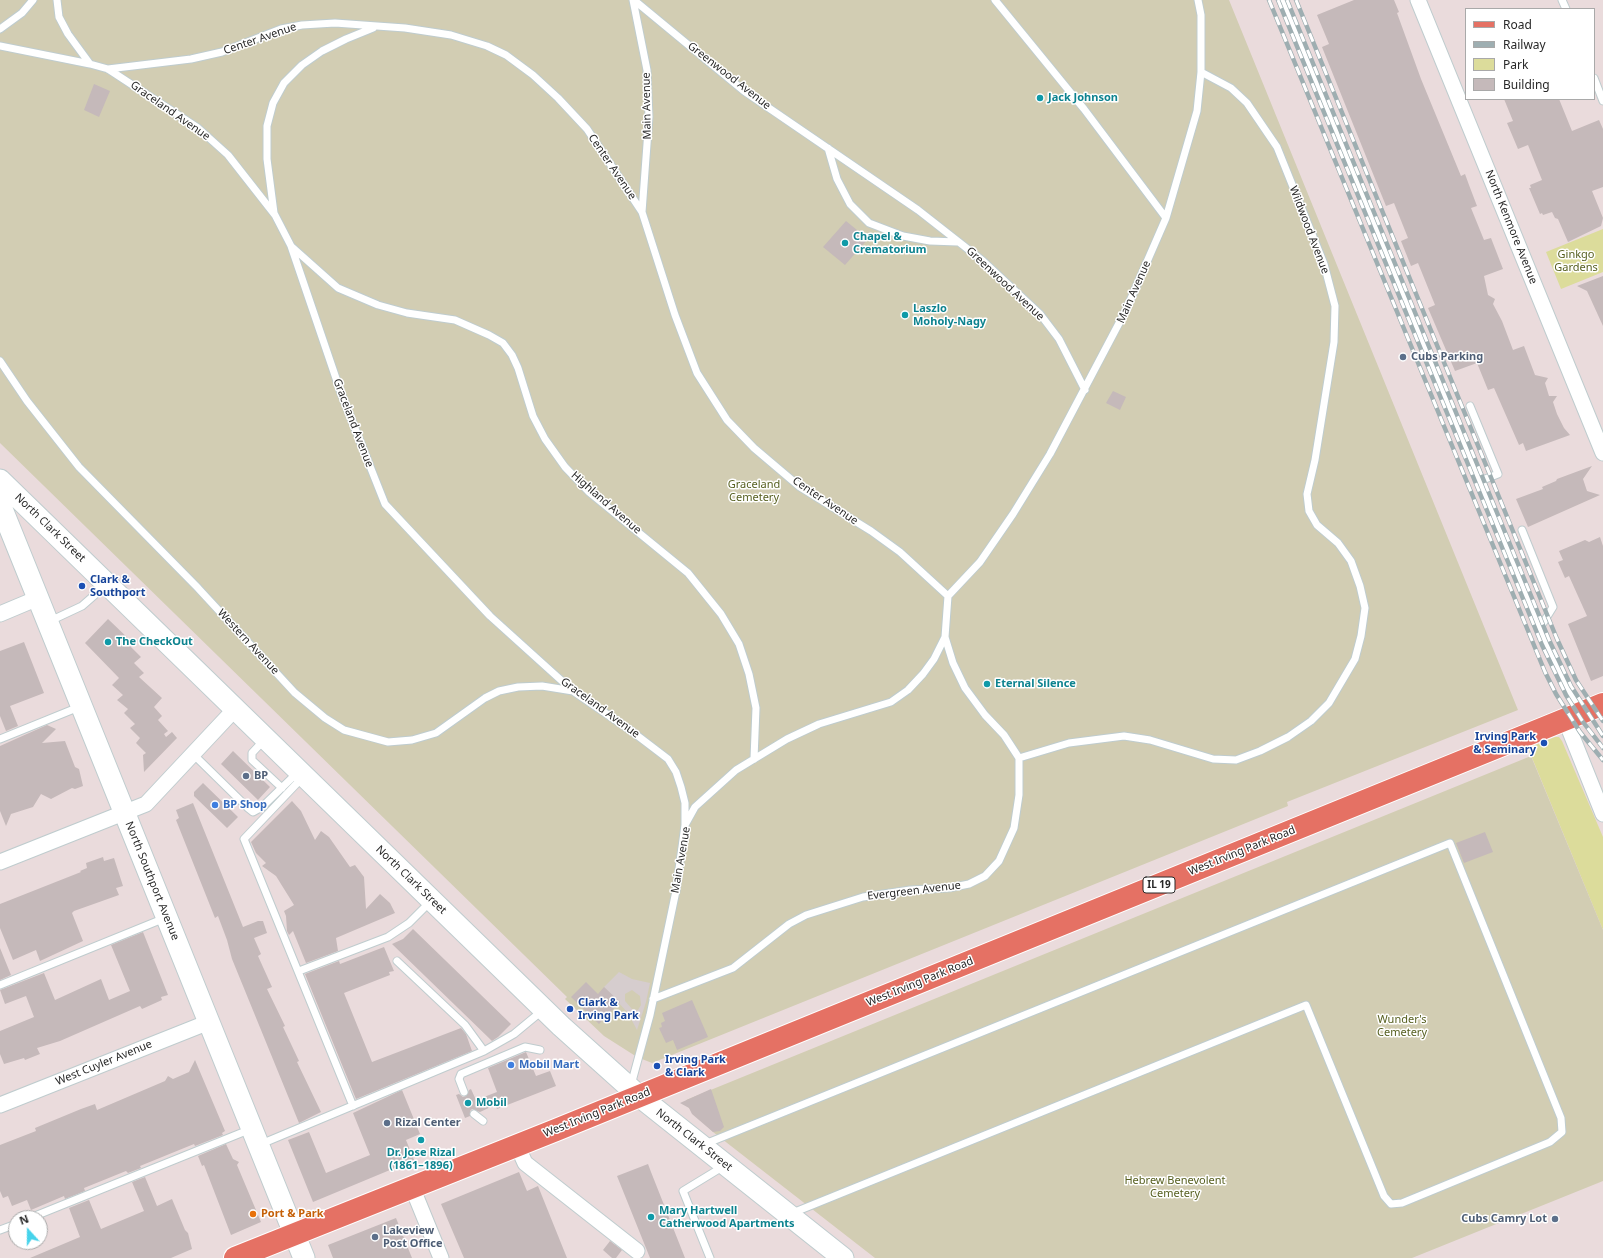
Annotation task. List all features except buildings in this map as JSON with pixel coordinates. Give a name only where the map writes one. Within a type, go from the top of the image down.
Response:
[{"type":"main road","name":"North Clark Street","points":[[0,480],[632,1095],[726,1165],[843,1258]]},
{"type":"main road","name":"North Southport Avenue","points":[[0,504],[304,1258]]},
{"type":"main road","name":"West Irving Park Road","points":[[235,1258],[517,1145],[632,1095],[1603,704]]},
{"type":"street","name":"North Kenmore Avenue","points":[[1418,0],[1603,454]]},
{"type":"street","points":[[0,614],[38,598]]},
{"type":"street","points":[[0,862],[146,804],[235,709]]},
{"type":"street","points":[[1574,716],[1603,814]]},
{"type":"street","name":"West Cuyler Avenue","points":[[0,1105],[209,1022]]},
{"type":"street","points":[[517,1145],[525,1163],[637,1251]]},
{"type":"street","points":[[412,1187],[441,1258]]},
{"type":"lane","points":[[0,29],[22,13],[33,0]]},
{"type":"lane","points":[[57,0],[59,17],[68,34],[90,64]]},
{"type":"lane","name":"Greenwood Avenue","points":[[633,0],[744,91],[918,210],[983,262],[1040,314],[1059,339],[1086,390]]},
{"type":"lane","name":"Main Avenue","points":[[633,0],[647,70],[649,117],[642,212]]},
{"type":"lane","points":[[995,0],[1084,109],[1166,218]]},
{"type":"lane","points":[[1166,218],[1197,111],[1201,72],[1201,15],[1198,0]]},
{"type":"lane","points":[[1283,0],[1540,628],[1574,716]]},
{"type":"lane","name":"Center Avenue","points":[[108,69],[191,59],[222,52],[281,29],[302,24],[335,23],[405,28],[451,35],[487,46],[506,55],[538,80],[587,129],[642,212],[675,314],[697,373],[727,420],[754,448],[800,487],[871,531],[900,552],[948,596]]},
{"type":"lane","points":[[275,215],[267,159],[267,126],[273,103],[284,83],[302,65],[322,51],[375,27]]},
{"type":"lane","points":[[0,46],[90,64]]},
{"type":"lane","name":"Graceland Avenue","points":[[90,64],[108,69],[198,128],[228,155],[275,215],[291,246],[341,393],[385,504],[490,616],[573,691],[630,730],[668,759],[676,772],[682,787],[685,803],[685,825]]},
{"type":"lane","name":"Wildwood Avenue","points":[[1019,758],[1069,743],[1124,736],[1150,740],[1213,759],[1236,760],[1260,751],[1288,737],[1311,722],[1329,703],[1354,659],[1361,636],[1365,608],[1360,586],[1351,561],[1338,543],[1317,525],[1309,511],[1307,494],[1316,460],[1334,342],[1335,306],[1324,264],[1277,147],[1247,103],[1231,88],[1201,72]]},
{"type":"lane","points":[[1595,81],[1603,101]]},
{"type":"lane","name":"Greenwood Avenue","points":[[828,148],[836,179],[850,204],[869,223],[903,236],[930,241],[958,242]]},
{"type":"lane","name":"Main Avenue","points":[[948,596],[980,562],[1013,514],[1050,454],[1086,390],[1126,310],[1166,218]]},
{"type":"lane","name":"Highland Avenue","points":[[291,246],[338,288],[378,305],[407,313],[455,320],[489,335],[502,343],[512,354],[533,416],[545,439],[565,467],[589,492],[688,573],[721,614],[739,644],[749,674],[756,708],[754,759]]},
{"type":"lane","name":"Western Avenue","points":[[0,362],[27,401],[79,467],[198,588],[295,693],[325,718],[344,730],[388,742],[412,740],[436,732],[485,698],[500,691],[518,687],[542,686],[573,691]]},
{"type":"lane","points":[[1470,406],[1498,474],[1480,481]]},
{"type":"lane","points":[[1522,530],[1553,607],[1540,628]]},
{"type":"lane","points":[[48,622],[82,606],[107,584]]},
{"type":"lane","points":[[948,596],[945,637],[953,663],[965,688],[985,715],[1004,735],[1019,758]]},
{"type":"lane","name":"Main Avenue","points":[[632,1095],[676,891],[685,825],[695,807],[714,788],[736,770],[787,739],[819,724],[891,702],[908,690],[923,674],[934,659],[945,637]]},
{"type":"lane","points":[[0,739],[82,706]]},
{"type":"lane","points":[[266,738],[252,754],[252,760],[282,788]]},
{"type":"lane","points":[[192,754],[253,812],[262,807],[282,788],[302,773]]},
{"type":"lane","name":"Evergreen Avenue","points":[[653,999],[734,968],[789,924],[806,915],[863,897],[910,890],[949,888],[969,884],[985,876],[999,861],[1014,828],[1019,794],[1019,758]]},
{"type":"lane","points":[[302,773],[244,839],[353,1106]]},
{"type":"lane","points":[[701,1146],[1450,843],[1561,1118],[1562,1132],[1550,1142],[1402,1203],[1391,1204],[1384,1196],[1306,1005],[788,1214]]},
{"type":"lane","points":[[299,971],[388,937],[409,923],[432,900]]},
{"type":"lane","points":[[0,985],[167,917]]},
{"type":"lane","points":[[397,961],[465,1025],[484,1051]]},
{"type":"lane","points":[[48,1212],[255,1137],[353,1106],[484,1051],[514,1034],[544,1010]]},
{"type":"lane","points":[[464,1092],[460,1079],[461,1074],[525,1047],[540,1050]]},
{"type":"lane","points":[[474,1114],[483,1121]]},
{"type":"lane","points":[[710,1258],[683,1191],[726,1165]]},
{"type":"green space","name":"Graceland Cemetery","points":[[0,0],[1229,0],[1518,710],[1287,802],[1288,806],[652,1063],[637,1057],[604,1036],[565,999],[567,997],[0,443]]},
{"type":"green space","name":"Ginkgo Gardens","points":[[1603,229],[1603,272],[1561,289],[1546,252]]},
{"type":"green space","points":[[1555,737],[1559,737],[1562,741],[1603,837],[1603,930],[1528,748]]},
{"type":"green space","name":"Wunder's Cemetery","points":[[1531,756],[1603,930],[1603,1181],[1412,1258],[875,1258],[713,1132],[689,1108],[686,1100]]},
{"type":"shaded area","points":[[619,972],[632,979],[650,983],[646,1002],[637,1030],[628,1013],[604,987]],"holes":[[[632,990],[640,996],[641,1005],[638,1010],[632,1009],[625,1001],[625,994]]]},
{"type":"railway","points":[[1269,0],[1545,672],[1556,694],[1580,732],[1603,760]]},
{"type":"railway","points":[[1278,0],[1542,645],[1566,695],[1583,722],[1603,748]]},
{"type":"railway","points":[[1287,0],[1550,642],[1571,686],[1603,736]]},
{"type":"railway","points":[[1296,0],[1557,639],[1576,680],[1603,721]]},
{"type":"place","name":"Jack Johnson","points":[[1040,98]]},
{"type":"place","name":"Chapel & Crematorium","points":[[845,243]]},
{"type":"place","name":"Laszlo Moholy-Nagy","points":[[905,315]]},
{"type":"place","name":"Cubs Parking","points":[[1403,357]]},
{"type":"place","name":"Clark & Southport","points":[[82,586]]},
{"type":"place","name":"The CheckOut","points":[[108,642]]},
{"type":"place","name":"Eternal Silence","points":[[987,684]]},
{"type":"place","name":"Irving Park & Seminary","points":[[1544,743]]},
{"type":"place","name":"BP","points":[[246,776]]},
{"type":"place","name":"BP Shop","points":[[215,805]]},
{"type":"place","name":"Clark & Irving Park","points":[[570,1009]]},
{"type":"place","name":"Mobil Mart","points":[[511,1065]]},
{"type":"place","name":"Irving Park & Clark","points":[[657,1066]]},
{"type":"place","name":"Mobil","points":[[468,1103]]},
{"type":"place","name":"Rizal Center","points":[[387,1123]]},
{"type":"place","name":"Dr. Jose Rizal (1861–1896)","points":[[421,1140]]},
{"type":"place","name":"Port & Park","points":[[253,1214]]},
{"type":"place","name":"Mary Hartwell Catherwood Apartments","points":[[651,1217]]},
{"type":"place","name":"Cubs Camry Lot","points":[[1555,1219]]},
{"type":"place","name":"Lakeview Post Office","points":[[375,1237]]},
{"type":"park label","name":"Hebrew Benevolent Cemetery","points":[[1175,1187]]}]
